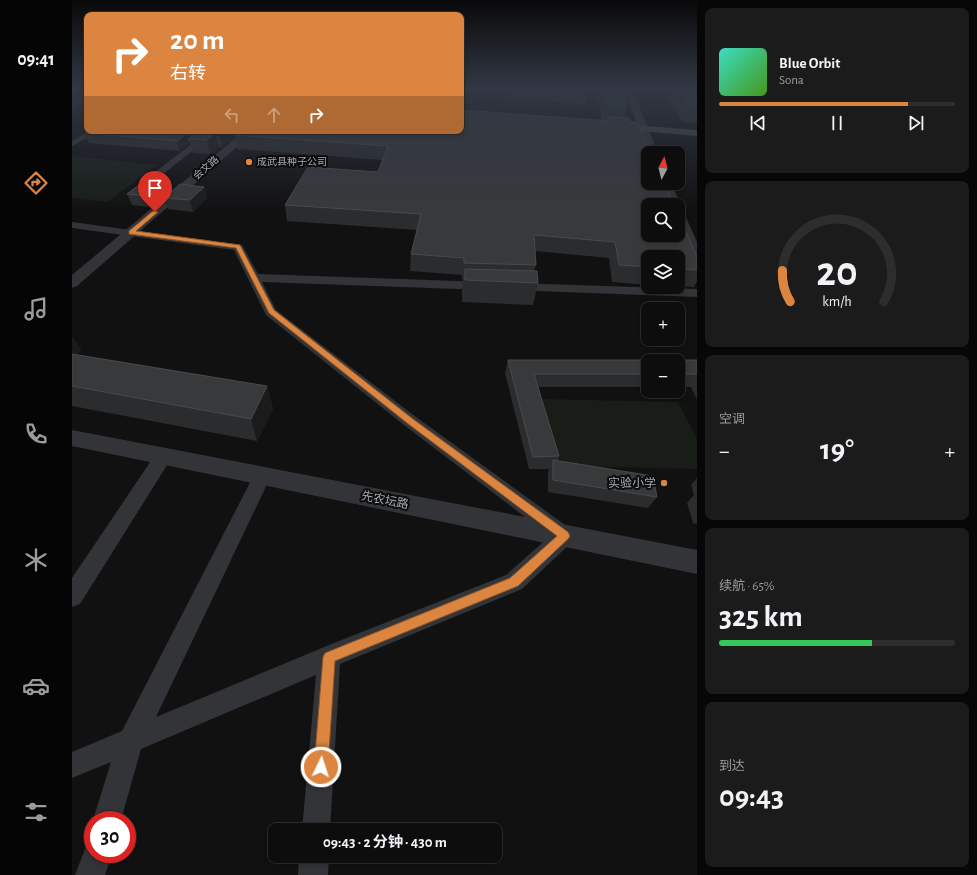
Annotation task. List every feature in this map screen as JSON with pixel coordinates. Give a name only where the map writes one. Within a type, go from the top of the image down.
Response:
[{"type":"main road","points":[[652,129],[697,133]]},
{"type":"street","points":[[643,129],[650,146]]},
{"type":"street","points":[[72,144],[92,134]]},
{"type":"street","name":"会文路","points":[[72,284],[246,134]]},
{"type":"street","points":[[132,194],[201,141],[155,137]]},
{"type":"street","points":[[72,225],[238,247],[271,312],[410,421],[565,536],[514,582],[329,657],[72,765]]},
{"type":"street","points":[[685,230],[697,258]]},
{"type":"street","points":[[254,278],[697,293]]},
{"type":"street","name":"先农坛路","points":[[73,440],[697,562]]},
{"type":"street","points":[[72,597],[163,457]]},
{"type":"street","points":[[110,811],[131,740],[262,476]]},
{"type":"street","points":[[317,823],[329,657]]},
{"type":"street","points":[[90,875],[94,863]]},
{"type":"street","points":[[313,875],[314,863]]},
{"type":"shaded area","points":[[72,156],[157,165],[107,202],[72,198]]},
{"type":"shaded area","points":[[542,399],[678,402],[697,439],[697,469],[559,466]]},
{"type":"building","points":[[464,129],[640,129],[648,146],[641,146],[641,190],[667,190],[671,198],[641,198],[641,242],[685,242],[685,230],[697,257],[697,270],[685,269],[685,250],[641,250],[641,267],[619,265],[615,242],[534,235],[536,265],[464,263],[464,258],[411,254],[421,214],[285,205],[308,167],[378,172],[388,146],[234,135],[464,134]]},
{"type":"building","points":[[96,134],[186,134],[177,141]]},
{"type":"building","points":[[195,134],[214,134],[207,140],[189,139]]},
{"type":"building","points":[[145,181],[163,183],[146,196],[127,194]]},
{"type":"building","points":[[180,184],[204,187],[190,200],[164,198]]},
{"type":"building","points":[[465,269],[537,271],[538,283],[465,280]]},
{"type":"building","points":[[72,354],[267,386],[251,419],[72,386]]},
{"type":"building","points":[[508,360],[641,360],[641,374],[534,374],[559,456],[533,457]]},
{"type":"building","points":[[685,360],[697,360],[697,374],[685,374]]},
{"type":"building","points":[[553,460],[653,476],[657,497],[553,480]]},
{"type":"place","name":"成武县种子公司","points":[[249,162]]},
{"type":"place","name":"实验小学","points":[[664,483]]},
{"type":"route","points":[[155,212],[131,232],[238,247],[271,312],[410,421],[565,536],[514,582],[329,657],[321,767]]}]
